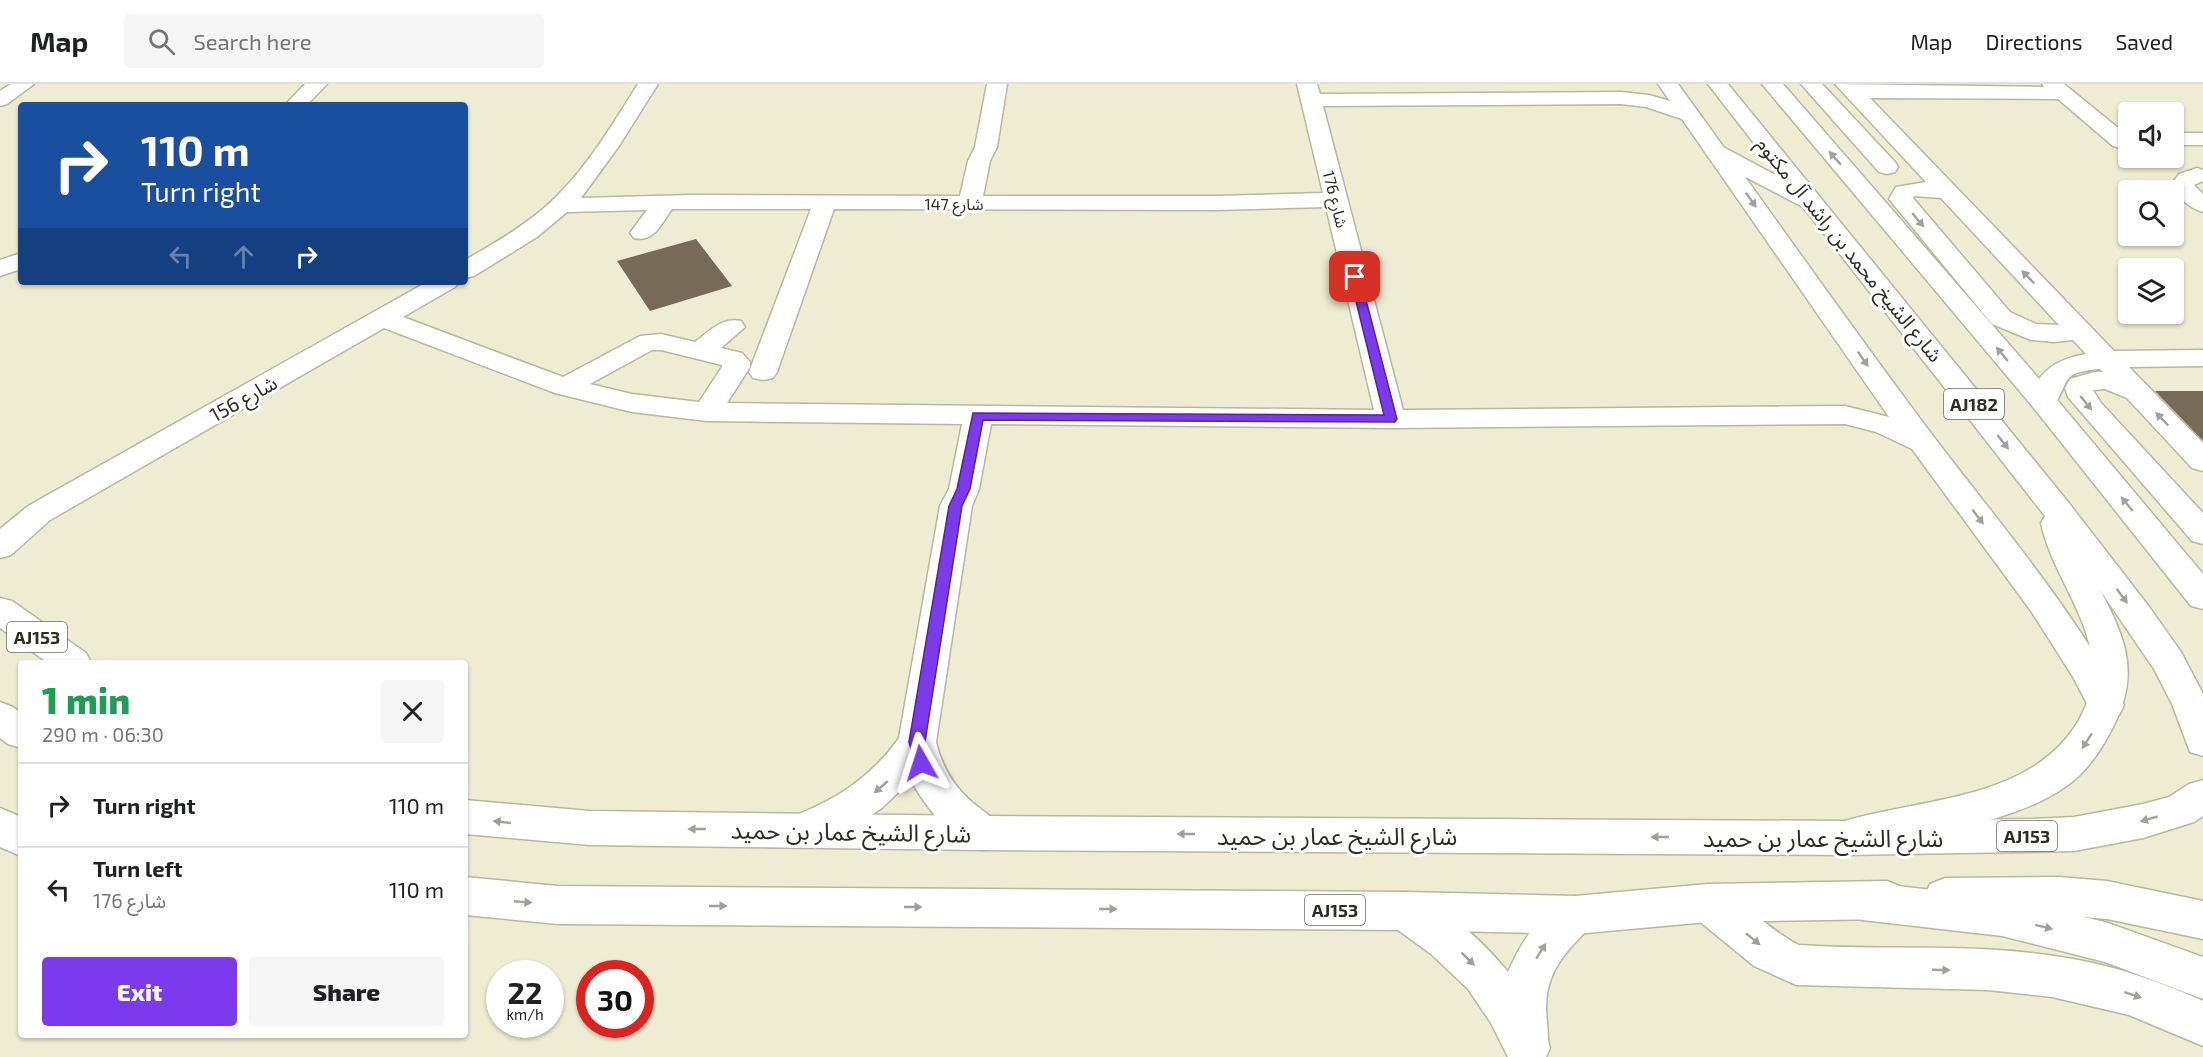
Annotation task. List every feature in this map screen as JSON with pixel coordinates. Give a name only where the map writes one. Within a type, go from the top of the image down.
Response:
[{"type":"main road","points":[[0,100],[24,84]]},
{"type":"main road","points":[[298,102],[317,84]]},
{"type":"main road","points":[[468,269],[517,239],[566,200],[614,138],[648,84]]},
{"type":"main road","points":[[979,203],[990,163],[986,147],[997,84]]},
{"type":"main road","points":[[1309,93],[1420,98],[1622,93],[1655,92],[1666,84],[1887,394],[2058,622],[2081,658],[2106,705]]},
{"type":"main road","name":"شارع الشيخ محمد بن راشد آل مكتوم","points":[[1718,84],[2057,509],[2138,617],[2168,662],[2190,704],[2203,741]]},
{"type":"main road","name":"AJ182","points":[[1772,84],[2043,401],[2203,597]]},
{"type":"main road","points":[[1811,84],[1887,167]]},
{"type":"main road","points":[[1849,88],[2065,87],[2099,110],[2118,118]]},
{"type":"main road","points":[[1849,88],[2105,361],[2203,461]]},
{"type":"main road","name":"شارع 176","points":[[1309,93],[1391,419]]},
{"type":"main road","points":[[1622,93],[1689,114]]},
{"type":"main road","points":[[2099,110],[2118,132]]},
{"type":"main road","points":[[2184,139],[2203,139]]},
{"type":"main road","points":[[1717,153],[1818,207]]},
{"type":"main road","points":[[1858,184],[1910,154]]},
{"type":"main road","points":[[2184,165],[2200,177]]},
{"type":"main road","points":[[2200,177],[2187,179],[2182,185],[2203,205]]},
{"type":"main road","points":[[1948,193],[1926,189],[1910,190],[1904,192],[1901,200],[2001,318],[2020,328],[2037,333],[2054,334],[2079,331]]},
{"type":"main road","name":"شارع 147","points":[[566,200],[664,204],[691,202]]},
{"type":"main road","name":"شارع 147","points":[[566,200],[1337,204]]},
{"type":"main road","points":[[763,372],[825,202]]},
{"type":"main road","points":[[641,233],[664,204]]},
{"type":"main road","points":[[0,268],[18,261]]},
{"type":"main road","name":"شارع 156","points":[[0,547],[39,513],[442,285]]},
{"type":"main road","points":[[384,319],[565,387],[632,403],[707,412],[1391,419],[1845,415],[1886,424],[1923,443]]},
{"type":"main road","points":[[700,351],[732,327]]},
{"type":"main road","points":[[565,387],[650,342],[661,342],[732,359],[737,365],[707,412]]},
{"type":"main road","points":[[2043,401],[2046,387],[2064,369],[2105,361],[2203,358]]},
{"type":"main road","points":[[2136,391],[2102,380],[2086,381],[2078,389],[2091,409],[2203,533]]},
{"type":"main road","points":[[1845,415],[1872,407],[1887,394]]},
{"type":"main road","points":[[803,830],[833,819],[860,804],[884,785],[903,764],[917,742],[956,506],[963,489],[967,416]]},
{"type":"main road","points":[[1844,838],[1991,804],[2032,788],[2050,779],[2072,761],[2089,741],[2106,705],[2111,686],[2110,657],[2098,624],[2064,552],[2057,526],[2057,509]]},
{"type":"main road","name":"شارع 156","points":[[0,527],[39,513]]},
{"type":"main road","points":[[2163,550],[2203,580]]},
{"type":"main road","name":"AJ153","points":[[0,610],[70,660]]},
{"type":"main road","points":[[0,717],[18,731]]},
{"type":"main road","points":[[917,742],[926,773],[944,802],[962,819],[983,833]]},
{"type":"main road","name":"شارع الشيخ عمار بن حميد","points":[[468,817],[517,824],[590,828],[983,833],[1844,838],[2033,836],[2074,834],[2143,821],[2180,810],[2203,796]]},
{"type":"main road","points":[[0,825],[18,837]]},
{"type":"main road","name":"AJ153","points":[[468,896],[558,904],[1405,911],[1575,915],[1708,903],[2059,896],[2107,900],[2203,920]]},
{"type":"main road","points":[[1862,901],[2002,917],[2105,942],[2203,978]]},
{"type":"main road","points":[[1708,903],[1769,952],[1796,965],[2051,975],[2133,995],[2177,1011],[2203,1024]]},
{"type":"main road","points":[[1405,911],[1433,929],[1484,974],[1504,1003],[1529,1052]]},
{"type":"main road","points":[[1529,1052],[1522,1003],[1528,976],[1540,951],[1555,932],[1575,915]]},
{"type":"building","points":[[696,239],[732,286],[650,311],[617,261]]},
{"type":"building","points":[[2155,391],[2203,391],[2203,441]]},
{"type":"route","points":[[921,763],[917,742],[956,506],[963,489],[978,416],[1391,419],[1355,277]]}]
